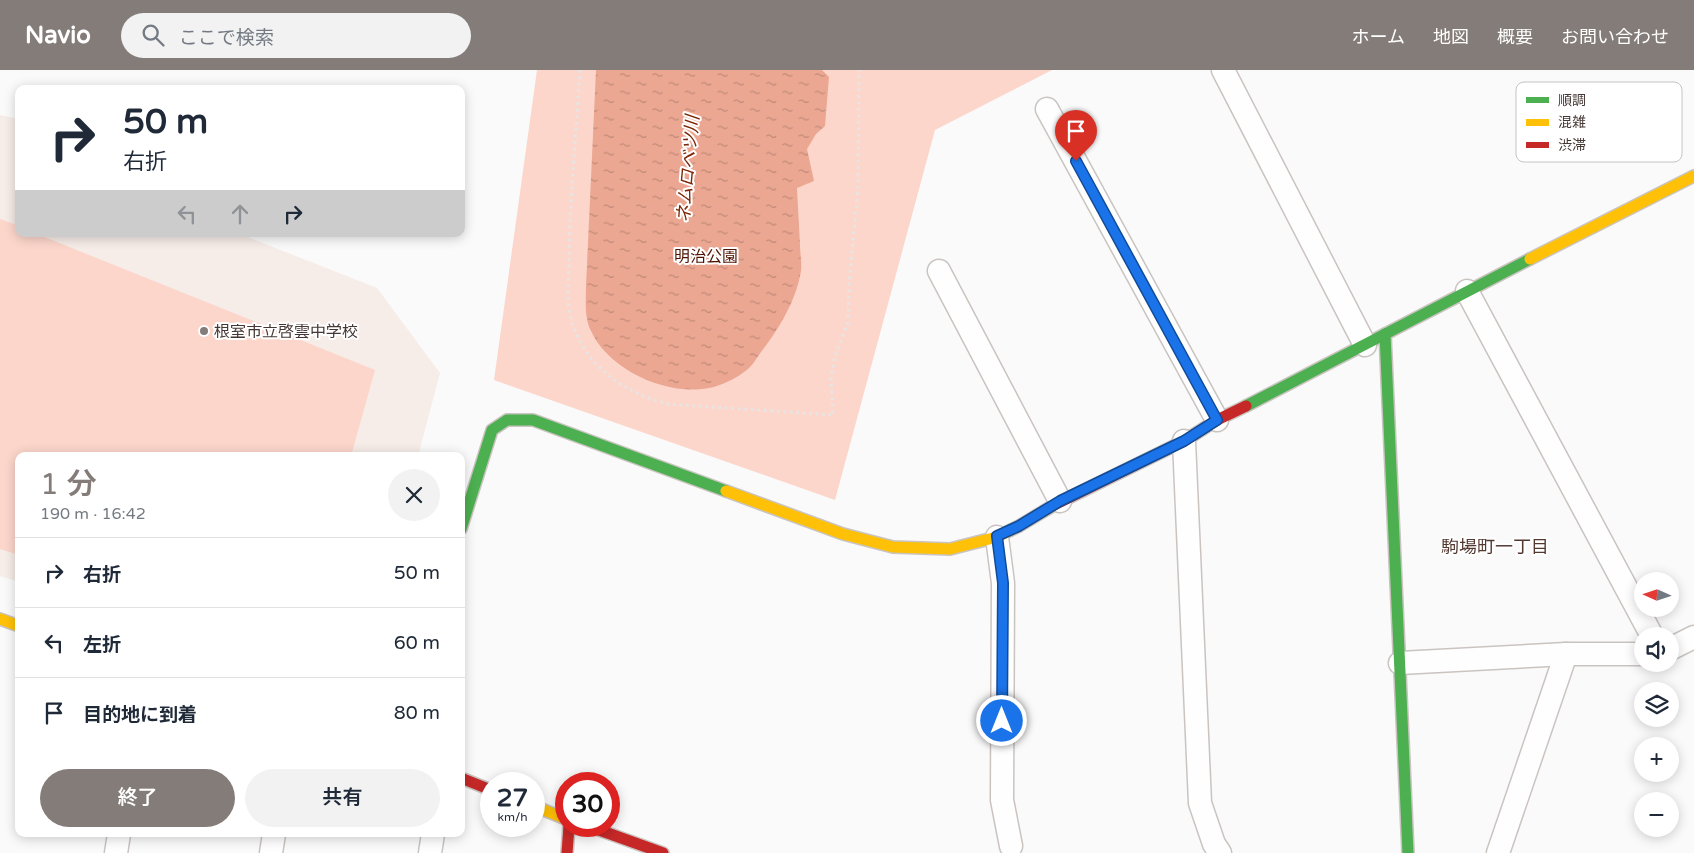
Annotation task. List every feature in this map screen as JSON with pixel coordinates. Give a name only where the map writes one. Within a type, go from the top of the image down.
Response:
[{"type":"street","points":[[1223,70],[1375,339],[1400,663],[1408,853]]},
{"type":"street","points":[[1047,109],[1217,420]]},
{"type":"street","points":[[465,516],[492,430],[507,420],[533,420],[843,534],[893,548],[950,549],[997,536],[1019,526],[1060,501],[1184,441],[1217,420],[1467,291],[1693,180]]},
{"type":"street","points":[[939,271],[1060,501]]},
{"type":"street","points":[[1467,291],[1647,627]]},
{"type":"street","points":[[1184,441],[1200,803],[1214,844],[1220,853]]},
{"type":"street","points":[[997,536],[1003,583],[1002,800],[1011,846]]},
{"type":"street","points":[[0,619],[15,625]]},
{"type":"street","points":[[1679,644],[1694,637]]},
{"type":"street","points":[[1400,663],[1566,654],[1634,654]]},
{"type":"street","points":[[1498,853],[1566,654]]},
{"type":"street","points":[[465,780],[480,786]]},
{"type":"street","points":[[116,853],[119,837]]},
{"type":"street","points":[[271,853],[274,837]]},
{"type":"street","points":[[430,853],[433,837]]},
{"type":"street","points":[[567,853],[568,837]]},
{"type":"street","points":[[619,837],[663,853]]},
{"type":"path","points":[[580,70],[568,307],[574,328],[587,354],[603,372],[623,387],[644,397],[667,404],[833,415],[831,377],[835,356],[848,322],[849,285],[858,187],[859,70]]},
{"type":"shaded area","name":"根室市立啓雲中学校","points":[[0,115],[15,118],[15,237],[248,237],[377,288],[440,373],[419,452],[15,452],[15,581],[0,576]]},
{"type":"green space","name":"明治公園","points":[[537,70],[1052,70],[935,130],[835,500],[494,380]]},
{"type":"green space","name":"根室市立啓雲中学校","points":[[0,219],[15,225],[15,237],[44,237],[375,370],[352,452],[15,452],[15,554],[0,549]]},
{"type":"water","name":"ネムロベツ川","points":[[596,70],[822,70],[829,77],[825,126],[816,134],[807,149],[814,181],[797,188],[801,268],[799,282],[791,304],[780,324],[753,364],[742,374],[727,382],[709,388],[690,389],[670,387],[650,381],[614,361],[601,347],[591,331],[586,314],[586,286]]},
{"type":"traffic: fast","points":[[1246,406],[1530,259]]},
{"type":"traffic: fast","points":[[1385,334],[1408,853]]},
{"type":"traffic: fast","points":[[465,516],[492,430],[507,420],[533,420],[726,491]]},
{"type":"traffic: slow","points":[[1530,259],[1694,176]]},
{"type":"traffic: slow","points":[[726,491],[843,534],[893,547],[950,549],[997,537],[1054,505]]},
{"type":"traffic: slow","points":[[0,619],[15,625]]},
{"type":"traffic: slow","points":[[545,810],[555,815]]},
{"type":"traffic: jam","points":[[1054,505],[1184,441],[1217,420],[1246,406]]},
{"type":"traffic: jam","points":[[465,780],[480,786]]},
{"type":"traffic: jam","points":[[567,853],[568,837]]},
{"type":"traffic: jam","points":[[619,837],[663,853]]},
{"type":"place","name":"根室市立啓雲中学校","points":[[204,331]]},
{"type":"district","name":"駒場町一丁目","points":[[1495,547]]},
{"type":"route","points":[[1002,721],[1003,583],[997,536],[1019,526],[1060,501],[1184,441],[1217,420],[1076,161]]}]
